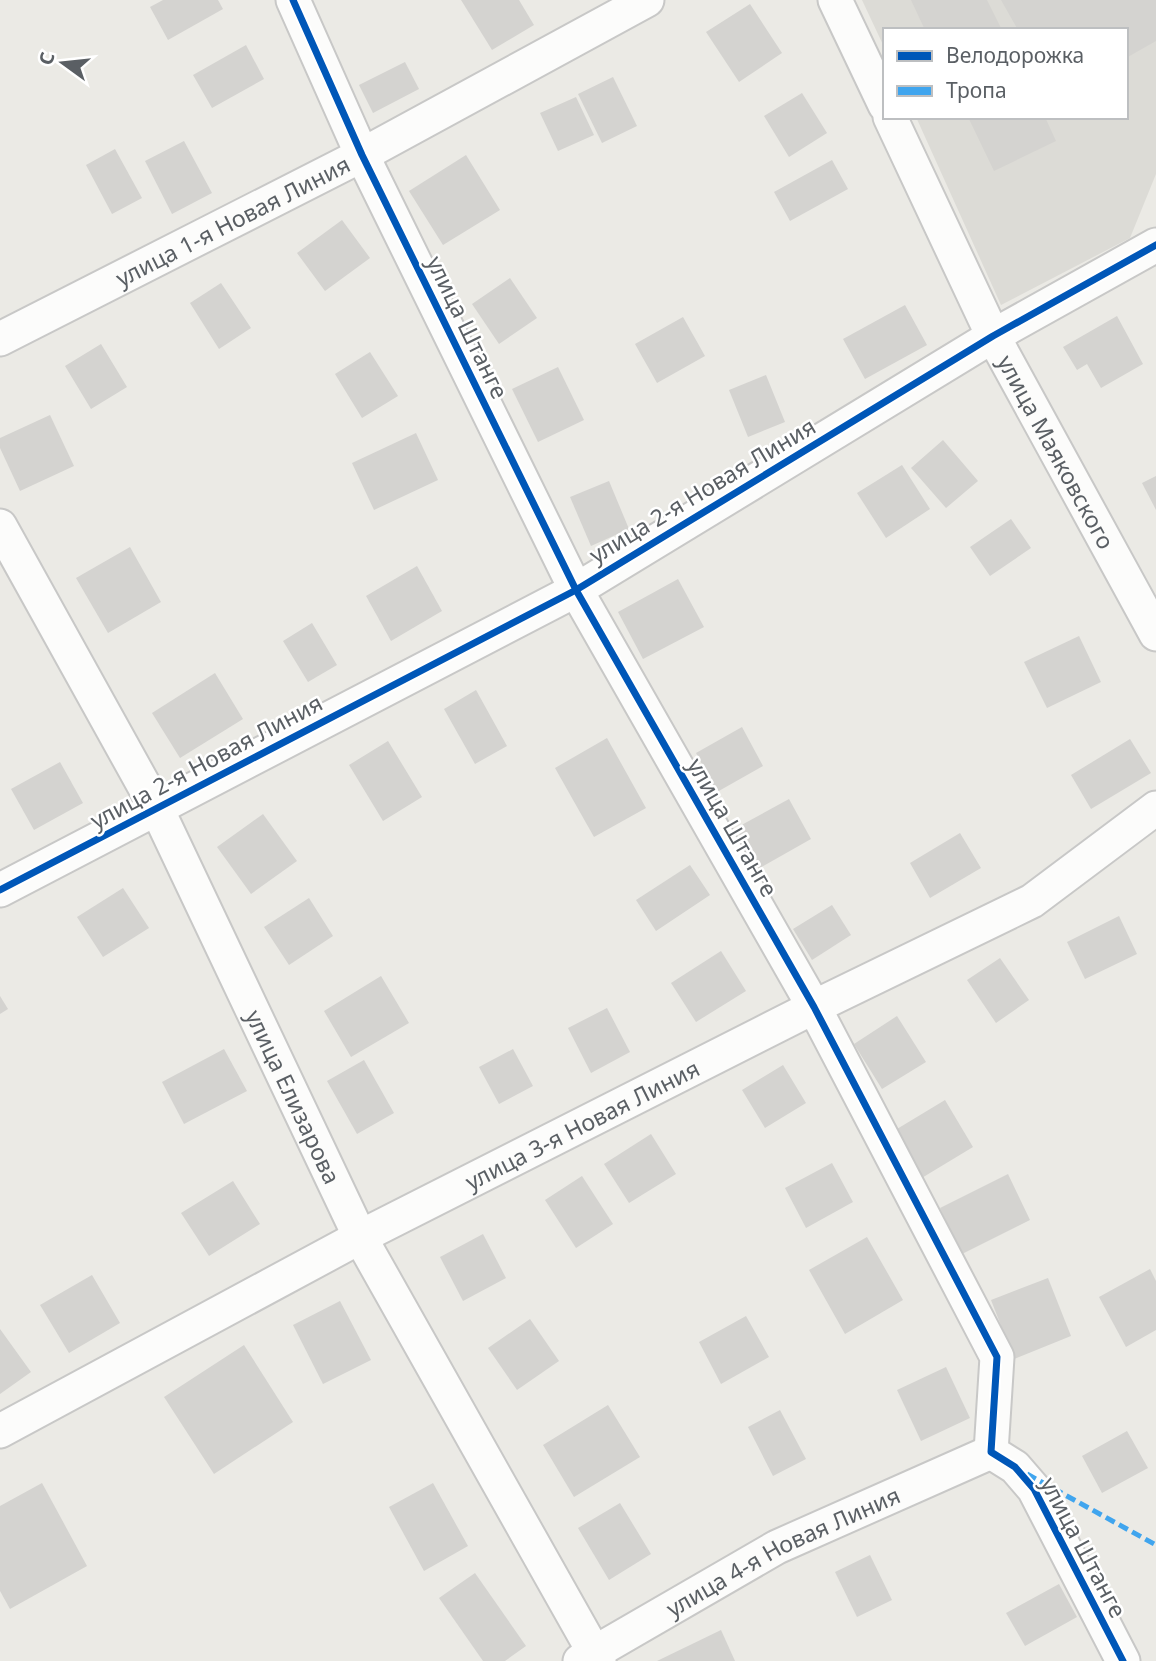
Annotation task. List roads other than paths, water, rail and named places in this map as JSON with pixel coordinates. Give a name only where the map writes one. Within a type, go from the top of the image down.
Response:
[{"type":"street","name":"улица Штанге","points":[[293,0],[362,155],[576,590],[814,1007],[997,1357],[991,1452],[1015,1467],[1034,1489],[1123,1661]]},
{"type":"street","name":"улица 1-я Новая Линия","points":[[0,340],[362,155],[647,0]]},
{"type":"street","points":[[835,0],[883,101]]},
{"type":"street","name":"улица Маяковского","points":[[891,119],[993,336],[1156,634]]},
{"type":"street","name":"улица 2-я Новая Линия","points":[[0,890],[576,590],[993,336],[1065,299],[1156,245]]},
{"type":"street","name":"улица Елизарова","points":[[0,526],[157,809],[360,1237],[591,1658]]},
{"type":"street","name":"улица 3-я Новая Линия","points":[[0,1431],[360,1237],[814,1007],[1032,901],[1156,808]]},
{"type":"street","name":"улица 4-я Новая Линия","points":[[591,1658],[777,1547],[991,1452]]}]
